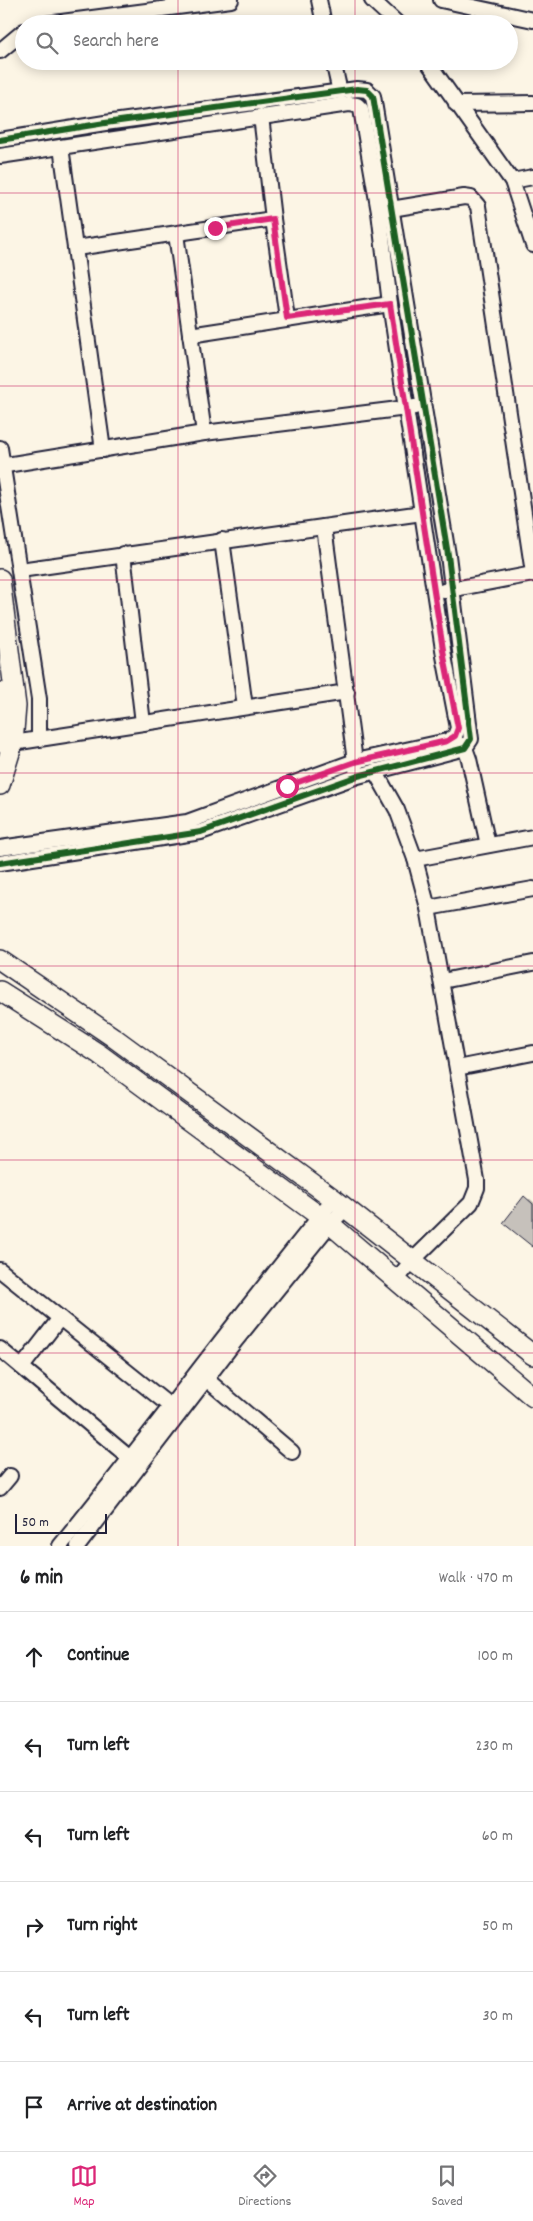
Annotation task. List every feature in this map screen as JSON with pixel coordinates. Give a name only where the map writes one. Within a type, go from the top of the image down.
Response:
[{"type":"street","points":[[115,15],[231,0]]},
{"type":"street","points":[[319,0],[322,15]]},
{"type":"street","points":[[372,0],[388,15]]},
{"type":"street","points":[[441,0],[510,15]]},
{"type":"street","points":[[518,17],[533,20]]},
{"type":"street","points":[[0,50],[15,39]]},
{"type":"street","points":[[335,70],[340,92]]},
{"type":"street","points":[[433,70],[512,181],[533,245]]},
{"type":"street","points":[[0,140],[105,123],[357,89],[367,90],[373,96],[376,103],[386,210],[390,304],[436,592],[444,656],[458,728],[453,739]]},
{"type":"street","points":[[359,107],[367,90]]},
{"type":"street","points":[[456,104],[533,103]]},
{"type":"street","points":[[0,156],[261,116],[349,104],[359,107],[386,210],[423,406],[452,589],[471,739],[465,748],[358,776],[195,834],[0,863]]},
{"type":"street","points":[[261,116],[287,318]]},
{"type":"street","points":[[61,147],[103,450]]},
{"type":"street","points":[[512,181],[533,177]]},
{"type":"street","points":[[386,210],[464,197],[471,198],[478,206],[533,574],[436,592]]},
{"type":"street","points":[[76,248],[273,219]]},
{"type":"street","points":[[176,234],[204,434]]},
{"type":"street","points":[[190,334],[390,304]]},
{"type":"street","points":[[1,466],[204,434],[423,406]]},
{"type":"street","points":[[0,448],[1,466],[20,570],[39,699],[39,738]]},
{"type":"street","points":[[20,570],[422,513]]},
{"type":"street","points":[[324,527],[358,776]]},
{"type":"street","points":[[222,540],[245,707]]},
{"type":"street","points":[[123,554],[143,723]]},
{"type":"street","points":[[0,579],[16,706],[4,739]]},
{"type":"street","points":[[0,692],[4,739],[0,785]]},
{"type":"street","points":[[4,739],[39,738],[347,692]]},
{"type":"street","points":[[453,739],[465,748],[476,785],[488,844]]},
{"type":"street","points":[[0,848],[187,822],[355,762],[453,739]]},
{"type":"street","points":[[375,771],[397,810],[415,859],[428,908],[458,1068],[477,1188],[471,1203],[411,1262],[397,1279]]},
{"type":"street","points":[[415,859],[533,837]]},
{"type":"street","points":[[428,908],[533,889]]},
{"type":"street","points":[[0,960],[113,1037],[339,1204],[411,1262],[533,1355]]},
{"type":"street","points":[[442,981],[533,963]]},
{"type":"street","points":[[0,991],[99,1054],[325,1220],[397,1279],[533,1397]]},
{"type":"street","points":[[458,1068],[533,1053]]},
{"type":"street","points":[[136,1462],[170,1406],[236,1340],[325,1220],[339,1204]]},
{"type":"street","points":[[0,1270],[170,1406]]},
{"type":"street","points":[[22,1367],[60,1318]]},
{"type":"street","points":[[0,1349],[136,1462]]},
{"type":"street","points":[[202,1375],[292,1452]]},
{"type":"street","points":[[60,1546],[89,1520],[202,1375]]},
{"type":"street","points":[[0,1488],[10,1476]]},
{"type":"street","points":[[78,1546],[89,1520]]},
{"type":"building","points":[[524,1196],[533,1204],[533,1247],[503,1223]]},
{"type":"cycle path","points":[[0,140],[105,123],[357,89],[367,90],[373,96],[448,555],[471,739],[465,748],[358,776],[201,832],[0,863]]},
{"type":"route","points":[[215,228],[273,219],[287,318],[390,304],[436,592],[444,656],[458,728],[453,739],[355,762],[287,786]]}]
